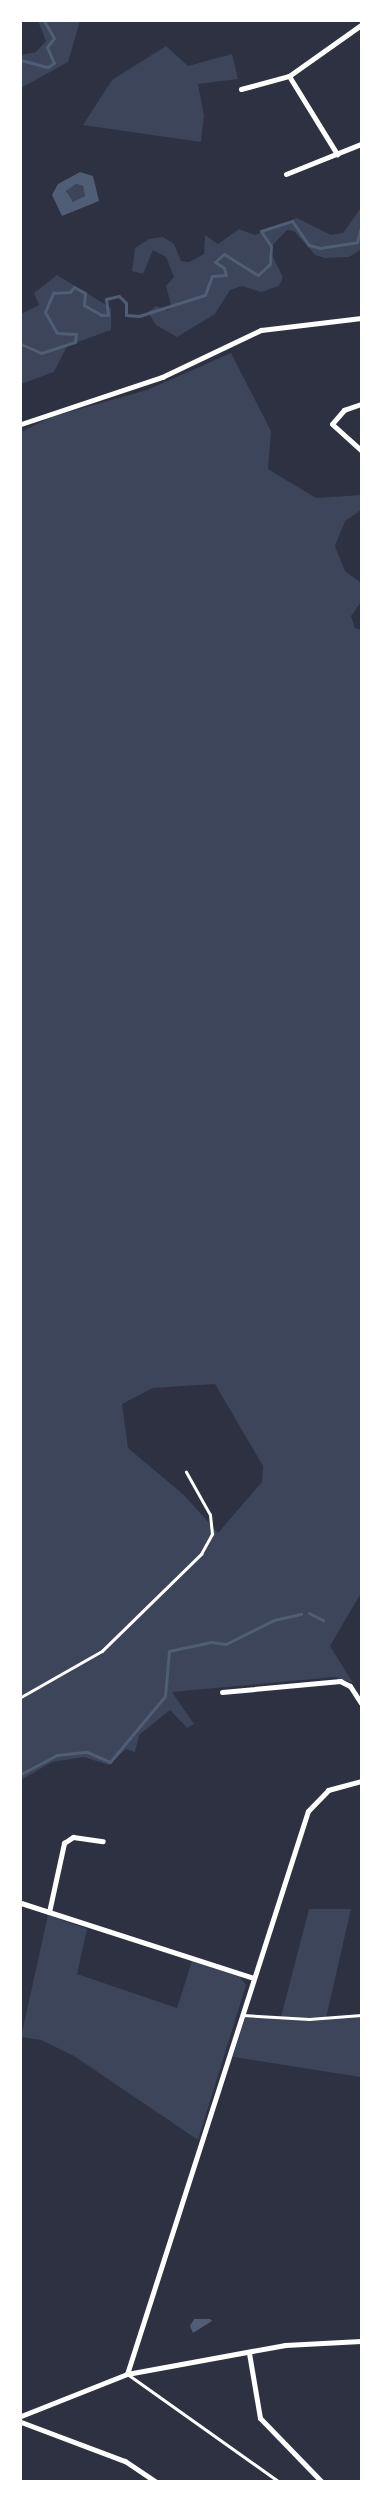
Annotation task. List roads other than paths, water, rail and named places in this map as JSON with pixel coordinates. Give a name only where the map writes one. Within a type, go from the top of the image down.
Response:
[{"type":"street","points":[[241,89],[289,76],[361,25]]},
{"type":"street","points":[[289,76],[337,154]]},
{"type":"street","points":[[286,174],[361,144]]},
{"type":"street","points":[[21,424],[162,377],[261,330],[361,318]]},
{"type":"street","points":[[361,404],[344,410],[332,424],[361,450]]},
{"type":"street","points":[[222,1692],[340,1681],[350,1686],[361,1703]]},
{"type":"street","points":[[127,2374],[308,1811],[328,1790],[361,1781]]},
{"type":"street","points":[[49,1912],[64,1842],[72,1837],[103,1841]]},
{"type":"street","points":[[21,1903],[253,1978]]},
{"type":"street","points":[[21,2416],[127,2374],[312,2342],[361,2341]]},
{"type":"street","points":[[249,2353],[260,2418],[321,2481]]},
{"type":"street","points":[[21,2422],[125,2461],[155,2481]]},
{"type":"lane","points":[[21,1697],[102,1651],[201,1554],[212,1534],[210,1515],[186,1472]]},
{"type":"lane","points":[[243,2015],[309,2019],[361,2015]]},
{"type":"lane","points":[[127,2374],[278,2481]]},
{"type":"waterway","points":[[21,60],[48,67],[54,63],[47,47],[54,38],[44,21]]},
{"type":"waterway","points":[[21,344],[41,353],[75,342],[76,334],[57,333],[45,312],[53,293],[70,292],[74,287],[85,293],[84,305],[101,315],[108,315],[106,299],[119,296],[126,303],[126,315],[139,316],[205,295],[212,276],[226,275],[224,268],[215,262],[224,254],[258,275],[270,264],[271,246],[261,231],[292,221],[309,245],[320,248],[357,242],[361,227]]},
{"type":"waterway","points":[[309,1613],[323,1620]]},
{"type":"waterway","points":[[21,1774],[56,1755],[87,1752],[110,1762],[165,1696],[169,1651],[211,1642],[226,1644],[274,1620],[301,1614]]}]
